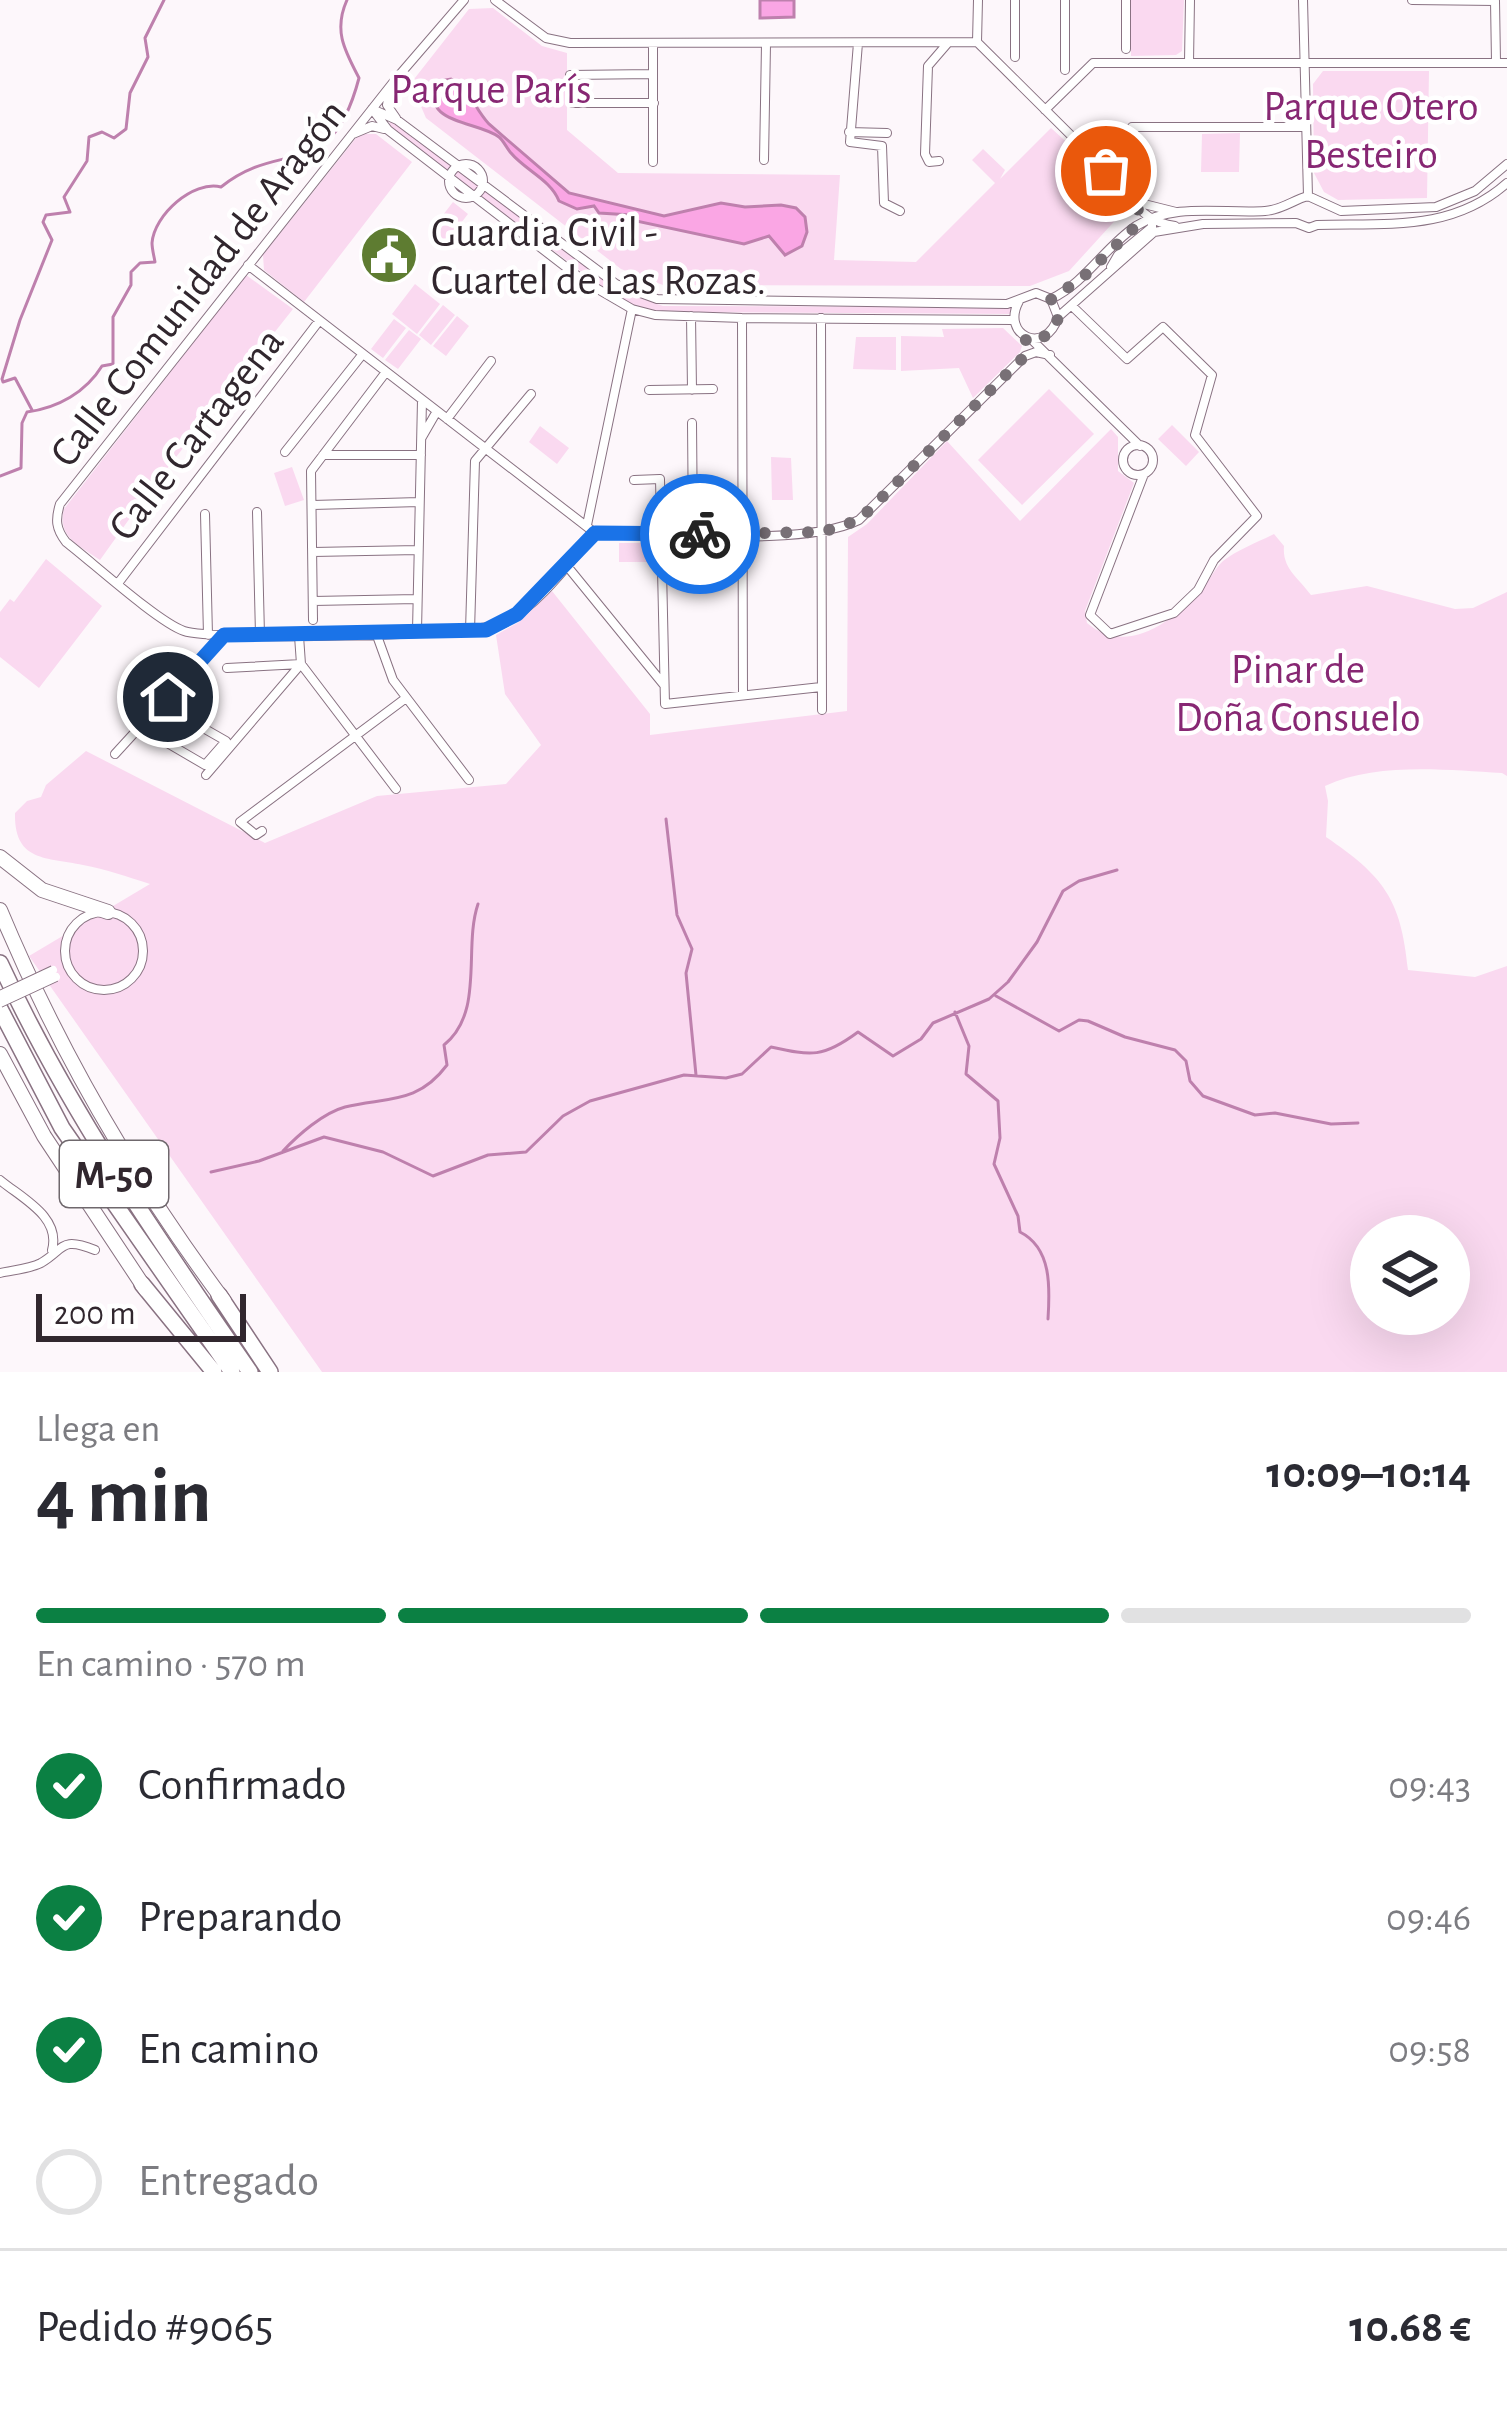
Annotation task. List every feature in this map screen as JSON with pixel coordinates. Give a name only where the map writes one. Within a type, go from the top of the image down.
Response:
[{"type":"highway","points":[[0,856],[42,890],[108,912]]},
{"type":"highway","points":[[0,910],[97,1108],[273,1372]]},
{"type":"highway","name":"M-50","points":[[0,963],[79,1118],[250,1372]]},
{"type":"highway","name":"M-50","points":[[0,1002],[62,1128],[232,1372]]},
{"type":"highway","points":[[0,1054],[44,1136],[142,1284],[210,1372]]},
{"type":"street","name":"Calle Comunidad de Aragón","points":[[445,19],[453,0]]},
{"type":"street","name":"Calle Comunidad de Aragón","points":[[118,582],[66,542],[58,531],[60,504],[391,85],[464,0]]},
{"type":"street","points":[[495,0],[546,38],[570,43],[977,42],[1152,220],[1177,227]]},
{"type":"street","points":[[977,42],[978,0]]},
{"type":"street","points":[[1015,0],[1015,57]]},
{"type":"street","points":[[1065,0],[1065,70]]},
{"type":"street","points":[[1126,0],[1126,49]]},
{"type":"street","points":[[1190,0],[1190,62]]},
{"type":"street","points":[[1303,0],[1308,196]]},
{"type":"street","points":[[1045,110],[1094,63],[1501,62],[1495,1],[1412,0]]},
{"type":"street","points":[[938,158],[934,164],[926,159],[928,66],[948,42]]},
{"type":"street","points":[[858,43],[850,142],[882,146],[884,203],[900,211]]},
{"type":"street","points":[[653,44],[653,162]]},
{"type":"street","points":[[764,160],[766,44]]},
{"type":"street","points":[[570,75],[653,74]]},
{"type":"street","points":[[391,85],[387,106],[397,120]]},
{"type":"street","points":[[572,103],[654,103]]},
{"type":"street","points":[[372,109],[397,120],[616,284],[657,299],[1007,304],[1036,293],[1051,299],[1058,317]]},
{"type":"street","points":[[372,109],[388,130],[584,280],[632,309],[742,318],[1013,320],[1151,453],[1153,461],[1090,615],[1110,634],[1174,614],[1198,590],[1214,560],[1257,516],[1195,435],[1212,375],[1163,327],[1126,359],[1072,306]]},
{"type":"street","points":[[352,134],[372,125],[388,130]]},
{"type":"street","points":[[1132,127],[1305,127]]},
{"type":"street","points":[[849,132],[887,133]]},
{"type":"street","points":[[1308,196],[1340,211],[1436,207],[1475,190],[1507,164]]},
{"type":"street","points":[[449,176],[458,166]]},
{"type":"street","points":[[1050,355],[1048,335],[1058,317],[1154,232],[1177,227],[1296,224],[1309,229],[1438,220],[1472,208],[1507,183]]},
{"type":"street","points":[[475,195],[482,184]]},
{"type":"street","points":[[1141,206],[1176,212],[1269,211],[1308,196]]},
{"type":"street","points":[[1317,225],[1323,215],[1321,203]]},
{"type":"street","points":[[1293,205],[1296,224]]},
{"type":"street","points":[[1136,226],[1141,206]]},
{"type":"street","points":[[1051,299],[1082,278],[1136,226],[1176,212]]},
{"type":"street","points":[[1107,273],[1118,255],[1152,227],[1152,220]]},
{"type":"street","points":[[248,265],[591,529],[743,535],[822,532],[859,520],[1025,356],[1050,355]]},
{"type":"street","points":[[1013,320],[1022,298]]},
{"type":"street","points":[[118,582],[182,631],[208,634],[470,632],[505,622],[567,566],[591,529],[632,309]]},
{"type":"street","points":[[691,316],[692,390]]},
{"type":"street","points":[[742,318],[742,695]]},
{"type":"street","points":[[821,318],[822,710]]},
{"type":"street","name":"Calle Cartagena","points":[[118,582],[319,321]]},
{"type":"street","points":[[1028,337],[1048,335]]},
{"type":"street","points":[[1025,356],[1028,337]]},
{"type":"street","points":[[285,452],[363,354]]},
{"type":"street","points":[[447,418],[491,361]]},
{"type":"street","points":[[313,620],[311,471],[386,372]]},
{"type":"street","points":[[649,390],[713,389]]},
{"type":"street","points":[[470,632],[475,461],[532,394]]},
{"type":"street","points":[[417,632],[422,400]]},
{"type":"street","points":[[422,438],[437,411]]},
{"type":"street","points":[[692,423],[693,534]]},
{"type":"street","points":[[1125,430],[1127,471],[1144,474]]},
{"type":"street","points":[[1123,457],[1128,449],[1140,446]]},
{"type":"street","points":[[322,455],[421,455]]},
{"type":"street","points":[[634,480],[660,479],[665,704],[821,687]]},
{"type":"street","points":[[313,505],[419,502]]},
{"type":"street","points":[[257,512],[260,635]]},
{"type":"street","points":[[206,514],[208,634]]},
{"type":"street","points":[[313,552],[418,550]]},
{"type":"street","points":[[567,566],[664,685]]},
{"type":"street","points":[[313,601],[417,599]]},
{"type":"street","points":[[376,633],[392,680],[469,780]]},
{"type":"street","points":[[115,754],[224,635]]},
{"type":"street","points":[[299,635],[301,664],[395,789]]},
{"type":"street","points":[[226,668],[301,664]]},
{"type":"street","points":[[206,775],[301,664]]},
{"type":"street","points":[[262,831],[256,836],[240,822],[406,698]]},
{"type":"street","points":[[140,728],[205,765],[226,741],[191,721]]},
{"type":"street","points":[[54,974],[65,958],[68,934],[86,916],[108,912],[128,920],[141,938],[137,970],[121,985],[99,989],[79,981],[65,958]]},
{"type":"street","points":[[0,1002],[54,974],[71,972]]},
{"type":"street","points":[[0,1180],[49,1220],[54,1230],[52,1250]]},
{"type":"street","points":[[0,1273],[39,1264],[52,1250],[72,1244],[95,1250]]},
{"type":"green space","points":[[1131,0],[1184,0],[1182,51],[1131,56]]},
{"type":"green space","name":"Parque París","points":[[493,8],[542,46],[567,53],[567,130],[618,173],[840,175],[834,260],[916,262],[995,183],[972,160],[983,149],[1005,170],[1000,179],[1051,128],[1115,186],[1121,214],[1069,271],[1030,286],[663,285],[621,269],[426,118],[411,83],[469,9]]},
{"type":"green space","name":"Parque Otero Besteiro","points":[[1323,71],[1429,71],[1427,198],[1338,200],[1324,192],[1314,173],[1313,84]]},
{"type":"green space","points":[[392,120],[615,289],[663,306],[1012,307],[1012,314],[662,312],[630,304],[387,126]]},
{"type":"green space","points":[[1240,133],[1239,172],[1201,172],[1202,134]]},
{"type":"green space","points":[[364,134],[376,134],[412,162],[304,302],[264,270],[263,255]]},
{"type":"green space","points":[[453,202],[468,214],[444,245],[429,233]]},
{"type":"green space","points":[[246,275],[293,309],[100,560],[67,533],[64,509]]},
{"type":"green space","points":[[415,284],[440,304],[417,334],[392,314]]},
{"type":"green space","points":[[443,305],[455,315],[431,345],[419,335]]},
{"type":"green space","points":[[457,316],[469,326],[446,356],[433,346]]},
{"type":"green space","points":[[394,319],[406,328],[383,358],[371,349]]},
{"type":"green space","points":[[1003,328],[1022,346],[1020,352],[973,398],[959,368],[901,371],[901,336],[944,337],[942,329]]},
{"type":"green space","points":[[409,330],[421,339],[398,369],[385,360]]},
{"type":"green space","points":[[856,337],[896,337],[896,370],[853,369]]},
{"type":"green space","points":[[1049,389],[1094,434],[1022,505],[978,460]]},
{"type":"green space","points":[[1172,425],[1199,452],[1186,466],[1158,439]]},
{"type":"green space","points":[[540,426],[569,448],[557,464],[529,442]]},
{"type":"green space","name":"Pinar de Doña Consuelo","points":[[1111,429],[1118,437],[1118,471],[1134,483],[1085,611],[1087,623],[1102,632],[1132,636],[1162,624],[1188,603],[1223,561],[1274,534],[1284,546],[1288,567],[1311,595],[1367,586],[1455,609],[1473,608],[1507,592],[1507,776],[1412,769],[1366,773],[1325,786],[1326,837],[1362,864],[1386,891],[1400,924],[1408,970],[1475,977],[1507,966],[1507,1372],[322,1372],[29,956],[150,884],[35,854],[20,841],[15,813],[27,801],[41,797],[46,785],[86,751],[265,843],[377,796],[506,784],[541,745],[505,694],[496,635],[519,622],[552,591],[650,714],[650,735],[847,711],[848,537],[867,524],[947,441],[1020,521]]},
{"type":"green space","points":[[771,457],[791,458],[793,500],[772,500]]},
{"type":"green space","points":[[292,467],[304,500],[285,506],[274,473]]},
{"type":"green space","points":[[619,543],[656,543],[657,562],[619,562]]},
{"type":"green space","points":[[46,559],[102,606],[39,688],[0,657],[0,612],[10,599],[14,602]]},
{"type":"shaded area","points":[[760,0],[794,0],[794,17],[760,18]]},
{"type":"shaded area","points":[[451,79],[489,124],[569,193],[664,216],[721,203],[796,208],[805,217],[802,246],[785,255],[769,236],[744,244],[636,221],[631,215],[599,213],[594,206],[577,209],[559,201],[499,137],[453,119],[436,106],[439,81]]},
{"type":"waterway","points":[[32,410],[15,378],[2,379],[52,240],[43,222],[46,215],[70,212],[64,197],[87,161],[89,137],[102,132],[114,138],[126,129],[130,93],[148,57],[145,38],[164,0]]},
{"type":"waterway","points":[[0,476],[21,468],[22,423],[27,412],[70,397],[102,366],[113,364],[113,317],[131,285],[131,272],[140,263],[155,262],[154,232],[167,211],[187,194],[221,187],[244,172],[303,154],[334,133],[348,111],[359,78],[341,31],[347,0]]},
{"type":"waterway","points":[[666,819],[677,915],[692,949],[686,973],[696,1075]]},
{"type":"waterway","points":[[211,1172],[259,1161],[324,1137],[383,1152],[433,1176],[488,1155],[526,1152],[563,1116],[590,1101],[684,1075],[726,1078],[742,1074],[771,1047],[817,1053],[858,1032],[893,1056],[921,1039],[933,1023],[989,999],[1008,982],[1037,942],[1063,891],[1117,870]]},
{"type":"waterway","points":[[283,1151],[328,1114],[413,1093],[447,1065],[444,1045],[457,1031],[469,997],[478,904]]},
{"type":"waterway","points":[[996,996],[1059,1031],[1079,1020],[1088,1021],[1175,1050],[1186,1061],[1190,1081],[1203,1096],[1255,1115],[1358,1123]]},
{"type":"waterway","points":[[955,1012],[969,1046],[966,1074],[998,1101],[1000,1138],[994,1164],[1018,1216],[1020,1232],[1043,1258],[1048,1319]]},
{"type":"way so far","points":[[700,534],[822,532],[859,520],[1025,356],[1026,337],[1042,338],[1054,330],[1058,310],[1051,299],[1071,288],[1136,226],[1138,208],[1106,171]]},
{"type":"place","name":"Guardia Civil - Cuartel de Las Rozas.","points":[[389,255]]},
{"type":"route","points":[[168,697],[224,635],[486,630],[517,614],[595,533],[700,534]]}]
